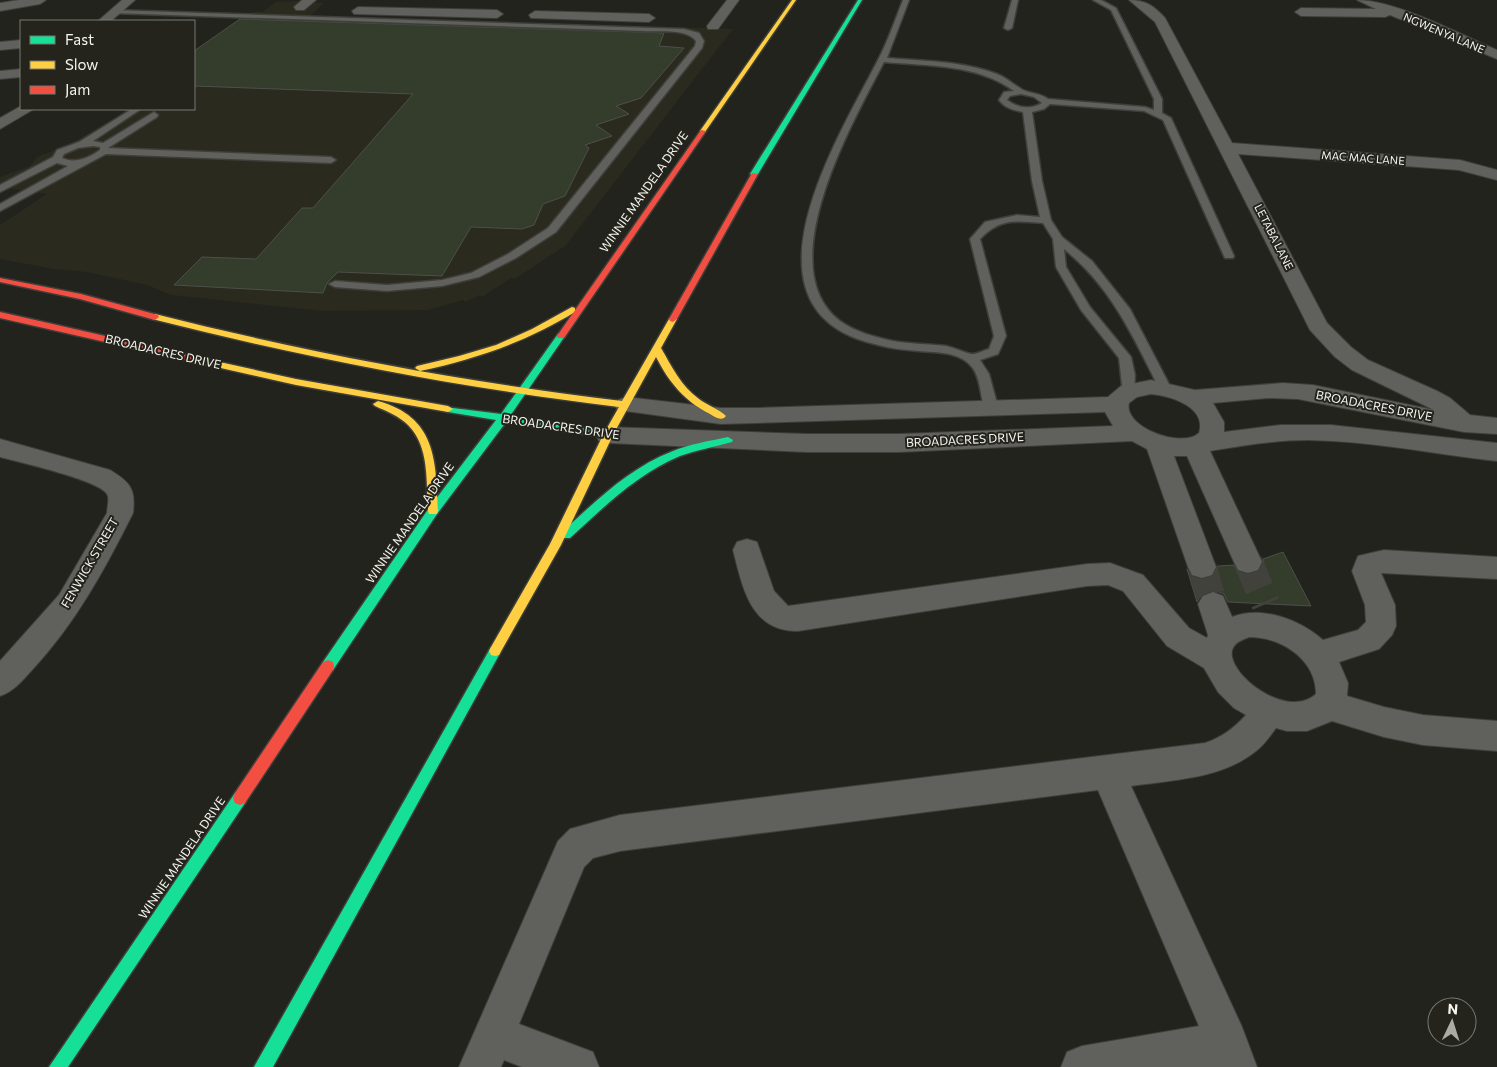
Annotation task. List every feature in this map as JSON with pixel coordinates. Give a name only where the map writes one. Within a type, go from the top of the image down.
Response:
[{"type":"main road","name":"WINNIE MANDELA DRIVE","points":[[58,1067],[433,511],[522,393],[794,0]]},
{"type":"main road","points":[[263,1067],[555,545],[608,435],[762,160],[860,0]]},
{"type":"main road","points":[[0,280],[81,297],[247,341],[522,393],[626,405]]},
{"type":"main road","points":[[403,372],[488,355],[543,329],[585,300]]},
{"type":"main road","name":"BROADACRES DRIVE","points":[[0,315],[296,382],[503,419],[608,435]]},
{"type":"main road","points":[[657,349],[685,394],[696,404],[721,416]]},
{"type":"main road","points":[[355,393],[400,414],[415,427],[425,447],[433,511]]},
{"type":"main road","points":[[555,545],[614,491],[639,473],[669,457],[728,440]]},
{"type":"street","points":[[0,7],[40,0]]},
{"type":"street","points":[[105,20],[129,0]]},
{"type":"street","points":[[438,12],[449,0]]},
{"type":"street","points":[[596,17],[604,0]]},
{"type":"street","points":[[713,26],[734,0]]},
{"type":"street","name":"LETABA LANE","points":[[1135,0],[1154,12],[1161,21],[1318,325],[1359,364],[1442,402],[1464,424]]},
{"type":"street","name":"NGWENYA LANE","points":[[1363,0],[1497,55]]},
{"type":"street","points":[[358,10],[497,14]]},
{"type":"street","points":[[1301,12],[1397,13]]},
{"type":"street","points":[[535,15],[649,18]]},
{"type":"street","points":[[0,46],[20,44]]},
{"type":"street","points":[[0,76],[19,74]]},
{"type":"street","points":[[0,124],[24,110]]},
{"type":"street","name":"MAC MAC LANE","points":[[1228,148],[1460,165],[1497,175]]},
{"type":"street","points":[[626,405],[721,416],[922,412],[1123,397],[1151,387],[1165,388],[1192,398],[1211,416],[1214,426],[1211,436],[1200,445]]},
{"type":"street","name":"BROADACRES DRIVE","points":[[1192,398],[1260,391],[1312,393],[1464,424],[1497,426]]},
{"type":"street","points":[[1123,397],[1119,418],[1132,433],[1158,445],[1184,448],[1278,433],[1307,432],[1342,434],[1497,452]]},
{"type":"street","name":"BROADACRES DRIVE","points":[[608,435],[900,444],[1132,433]]},
{"type":"street","points":[[1158,445],[1166,472],[1186,516],[1202,567]]},
{"type":"street","points":[[1200,445],[1248,562]]},
{"type":"street","name":"FENWICK STREET","points":[[0,448],[102,476],[116,486],[122,498],[120,513],[69,602],[30,652],[0,682]]},
{"type":"street","points":[[1186,516],[1228,516]]},
{"type":"street","points":[[747,550],[756,581],[766,602],[780,617],[788,619],[1087,575],[1116,576],[1133,583],[1178,637],[1219,646]]},
{"type":"street","points":[[1317,655],[1368,640],[1381,626],[1380,605],[1366,571],[1368,564],[1384,561],[1497,568]]},
{"type":"street","points":[[1213,604],[1222,674],[1234,689],[1250,702],[1269,712],[1287,716],[1304,717],[1318,713],[1328,705],[1332,694],[1332,681],[1327,668],[1306,644],[1271,616],[1260,624],[1233,628],[1219,646]]},
{"type":"street","points":[[1328,705],[1384,722],[1423,730],[1497,736]]},
{"type":"street","points":[[578,1067],[486,1051],[571,854],[583,842],[620,833],[1108,773],[1205,759],[1232,749],[1246,739],[1269,712]]},
{"type":"street","points":[[1082,1067],[1232,1054],[1108,773]]},
{"type":"lane","points":[[906,0],[882,60],[843,134],[819,193],[806,243],[809,278],[828,317],[844,329],[867,338],[950,351],[971,359],[981,372],[991,407]]},
{"type":"lane","points":[[1008,28],[1015,0]]},
{"type":"lane","points":[[1096,0],[1114,8],[1158,99],[1158,114]]},
{"type":"lane","points":[[288,16],[305,4]]},
{"type":"lane","points":[[114,12],[288,16],[670,30],[693,34],[700,41],[699,46],[552,230],[512,256],[475,275],[442,283],[387,288],[335,284]]},
{"type":"lane","points":[[882,60],[936,65],[979,72],[1011,82],[1021,92]]},
{"type":"lane","points":[[1046,101],[1042,107],[1027,109],[1012,106],[1003,100],[1007,94],[1021,92],[1037,95],[1046,101],[1145,110],[1167,118],[1229,256]]},
{"type":"lane","points":[[1027,109],[1037,181],[1046,220],[1058,239],[1088,263],[1126,311],[1165,388]]},
{"type":"lane","points":[[0,189],[57,159],[60,152],[81,144],[135,110]]},
{"type":"lane","points":[[0,208],[80,162],[95,157],[154,115]]},
{"type":"lane","points":[[81,144],[95,144],[104,149],[331,160]]},
{"type":"lane","points":[[57,159],[65,162],[80,162]]},
{"type":"lane","points":[[971,359],[994,351],[1000,336],[975,239],[989,224],[1017,218],[1046,220]]},
{"type":"lane","points":[[1058,239],[1061,267],[1085,308],[1125,357],[1129,375],[1123,397]]},
{"type":"shaded area","points":[[276,2],[324,3],[310,16],[733,29],[566,245],[515,279],[511,278],[482,297],[480,295],[465,302],[463,300],[428,310],[322,311],[171,295],[147,285],[87,272],[54,269],[0,259],[0,225],[47,194],[0,187],[0,177],[30,166],[37,157],[70,144],[126,110],[195,110],[195,50],[252,12],[262,12]]},
{"type":"building","points":[[240,19],[664,33],[659,46],[684,48],[641,98],[616,106],[629,114],[596,125],[612,136],[585,145],[589,148],[565,196],[543,204],[534,225],[522,229],[471,227],[442,276],[338,272],[327,283],[323,293],[174,285],[202,257],[256,259],[302,208],[313,208],[413,94],[195,86],[195,50]]},
{"type":"building","points":[[1283,552],[1311,606],[1228,602],[1224,594],[1214,590],[1202,594],[1197,602],[1187,569],[1191,577],[1201,580],[1213,577],[1218,566],[1234,565],[1237,572],[1249,575],[1260,571],[1264,563],[1263,559]]},
{"type":"tunnel","points":[[1248,562],[1266,604]]},
{"type":"tunnel","points":[[1202,567],[1213,604]]},
{"type":"traffic: fast","points":[[754,174],[860,0]]},
{"type":"traffic: fast","points":[[328,666],[433,511],[522,393],[561,336]]},
{"type":"traffic: fast","points":[[448,409],[608,435]]},
{"type":"traffic: fast","points":[[566,535],[614,492],[654,464],[683,451],[728,440]]},
{"type":"traffic: fast","points":[[263,1067],[495,651]]},
{"type":"traffic: fast","points":[[58,1067],[240,798]]},
{"type":"traffic: slow","points":[[703,131],[794,0]]},
{"type":"traffic: slow","points":[[420,368],[461,359],[499,347],[535,331],[572,310]]},
{"type":"traffic: slow","points":[[155,317],[330,358],[448,380],[626,405]]},
{"type":"traffic: slow","points":[[495,651],[555,545],[608,435],[673,319]]},
{"type":"traffic: slow","points":[[657,349],[682,390],[689,397],[721,416]]},
{"type":"traffic: slow","points":[[206,362],[296,382],[448,409]]},
{"type":"traffic: slow","points":[[378,404],[404,417],[419,432],[428,453],[430,464],[433,511]]},
{"type":"traffic: jam","points":[[561,336],[703,131]]},
{"type":"traffic: jam","points":[[673,319],[754,174]]},
{"type":"traffic: jam","points":[[0,280],[81,297],[155,317]]},
{"type":"traffic: jam","points":[[0,315],[206,362]]},
{"type":"traffic: jam","points":[[240,798],[328,666]]}]
